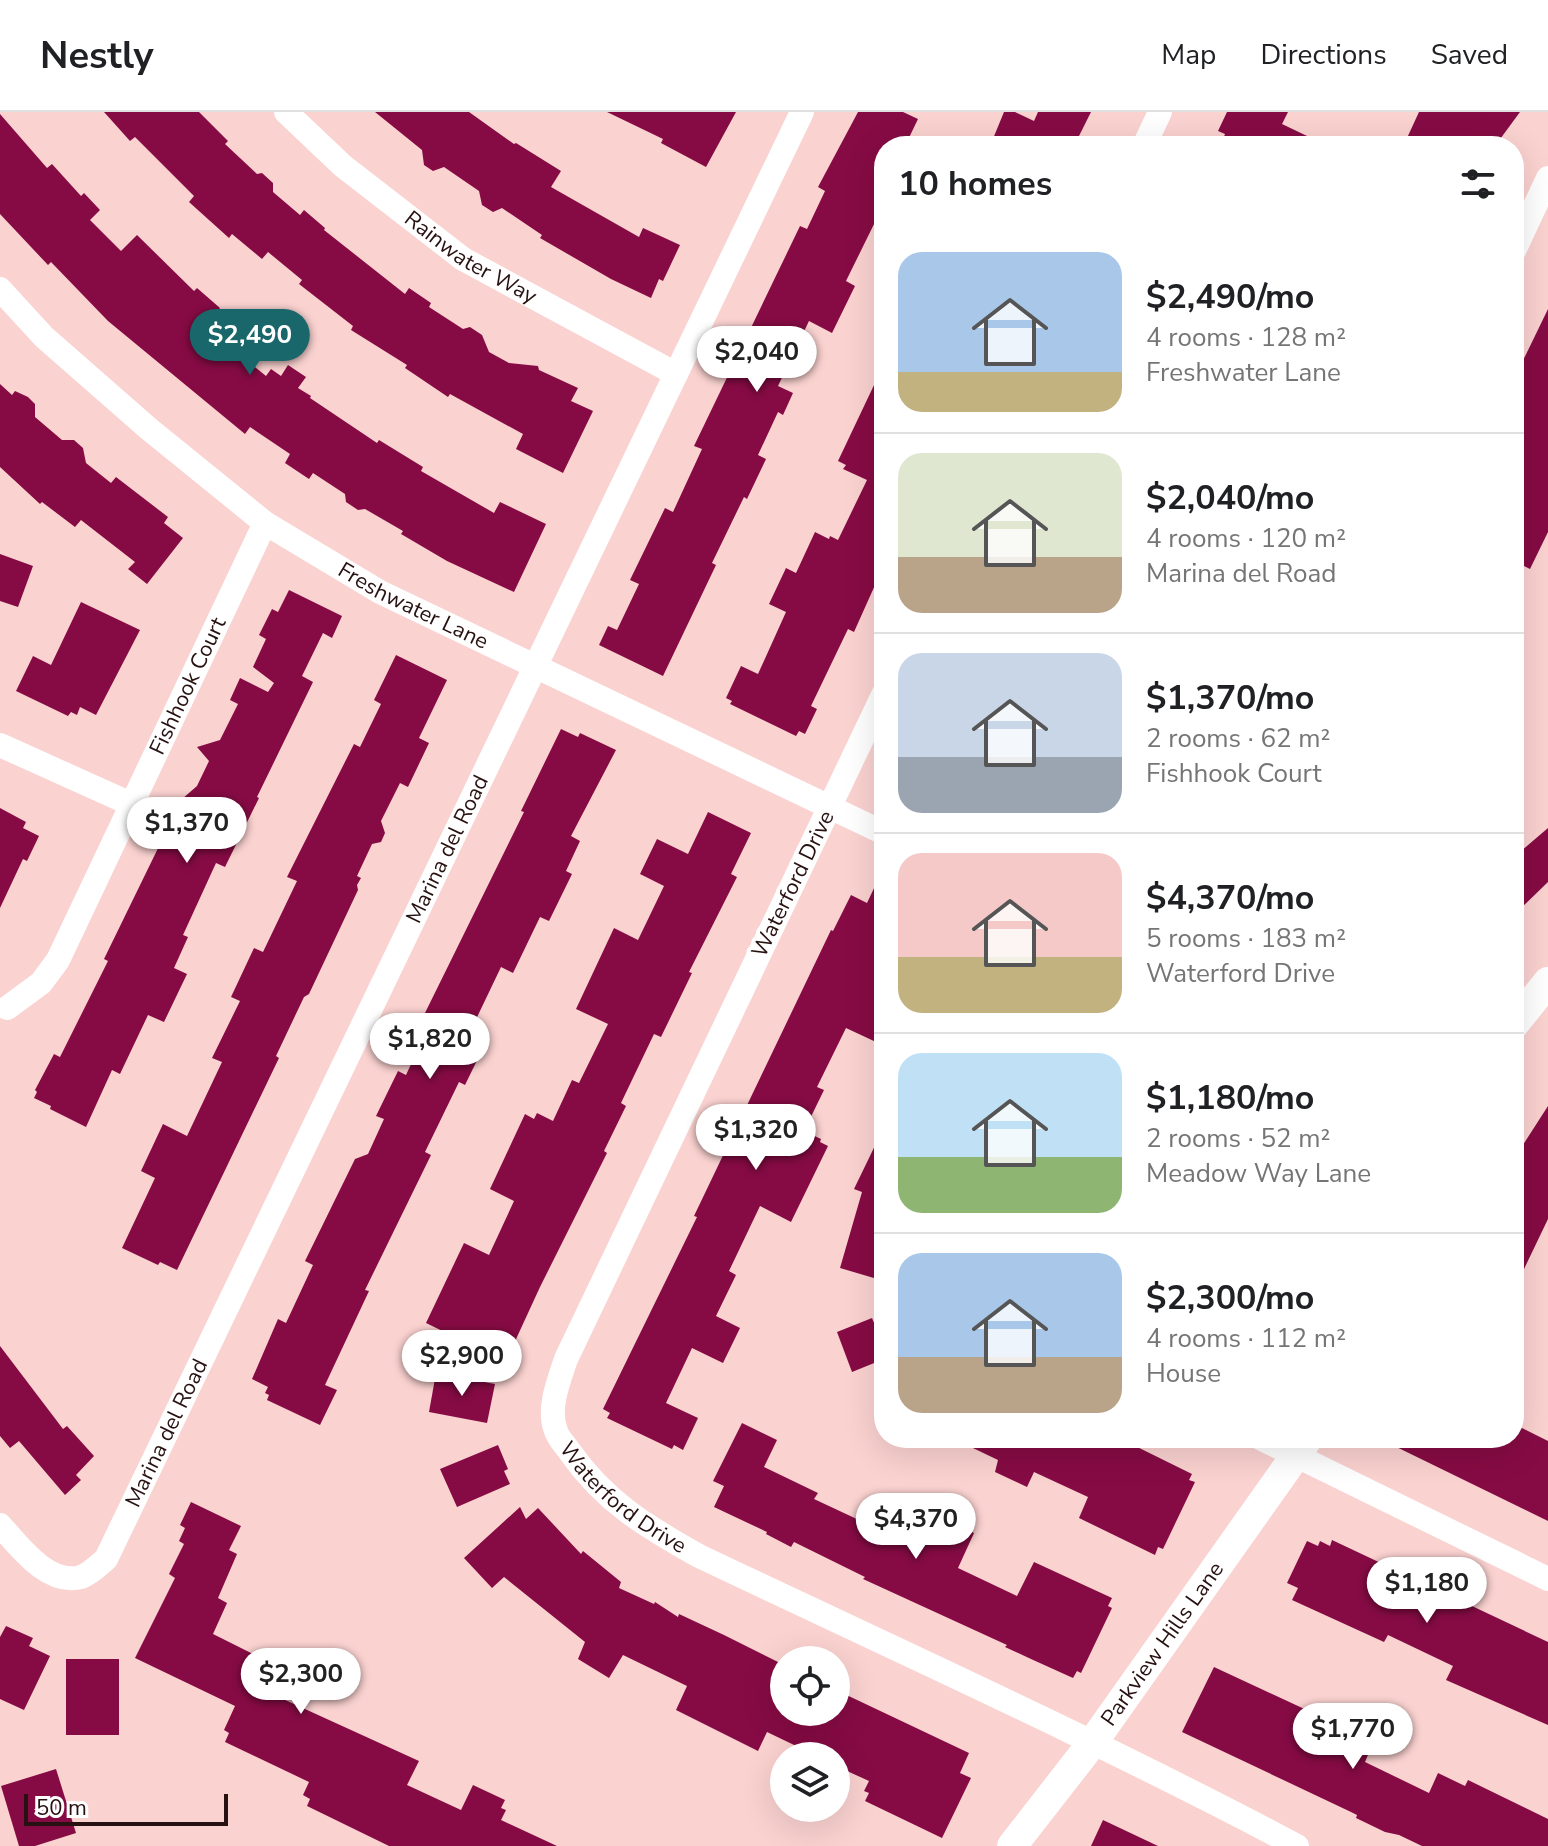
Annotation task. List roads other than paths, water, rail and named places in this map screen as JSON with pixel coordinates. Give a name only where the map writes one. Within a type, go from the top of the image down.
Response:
[{"type":"street","name":"Rainwater Way","points":[[286,112],[343,166],[463,259],[676,374]]},
{"type":"street","name":"Marina del Road","points":[[0,1525],[32,1559],[64,1578],[81,1577],[106,1559],[802,112]]},
{"type":"street","points":[[1149,136],[1160,112]]},
{"type":"street","points":[[1524,230],[1548,178]]},
{"type":"street","name":"Freshwater Lane","points":[[0,289],[44,337],[149,429],[265,523],[380,592],[874,828]]},
{"type":"street","name":"Fishhook Court","points":[[7,1008],[41,983],[58,960],[265,523]]},
{"type":"street","name":"Waterford Drive","points":[[874,714],[566,1359],[553,1400],[555,1430],[583,1471],[636,1521],[699,1556],[1093,1742],[1297,1846]]},
{"type":"street","points":[[0,745],[131,804]]},
{"type":"street","points":[[1524,1012],[1548,982]]},
{"type":"street","name":"Parkview Hills Lane","points":[[1012,1846],[1093,1742],[1301,1448]]},
{"type":"street","points":[[1304,1448],[1548,1579]]}]
